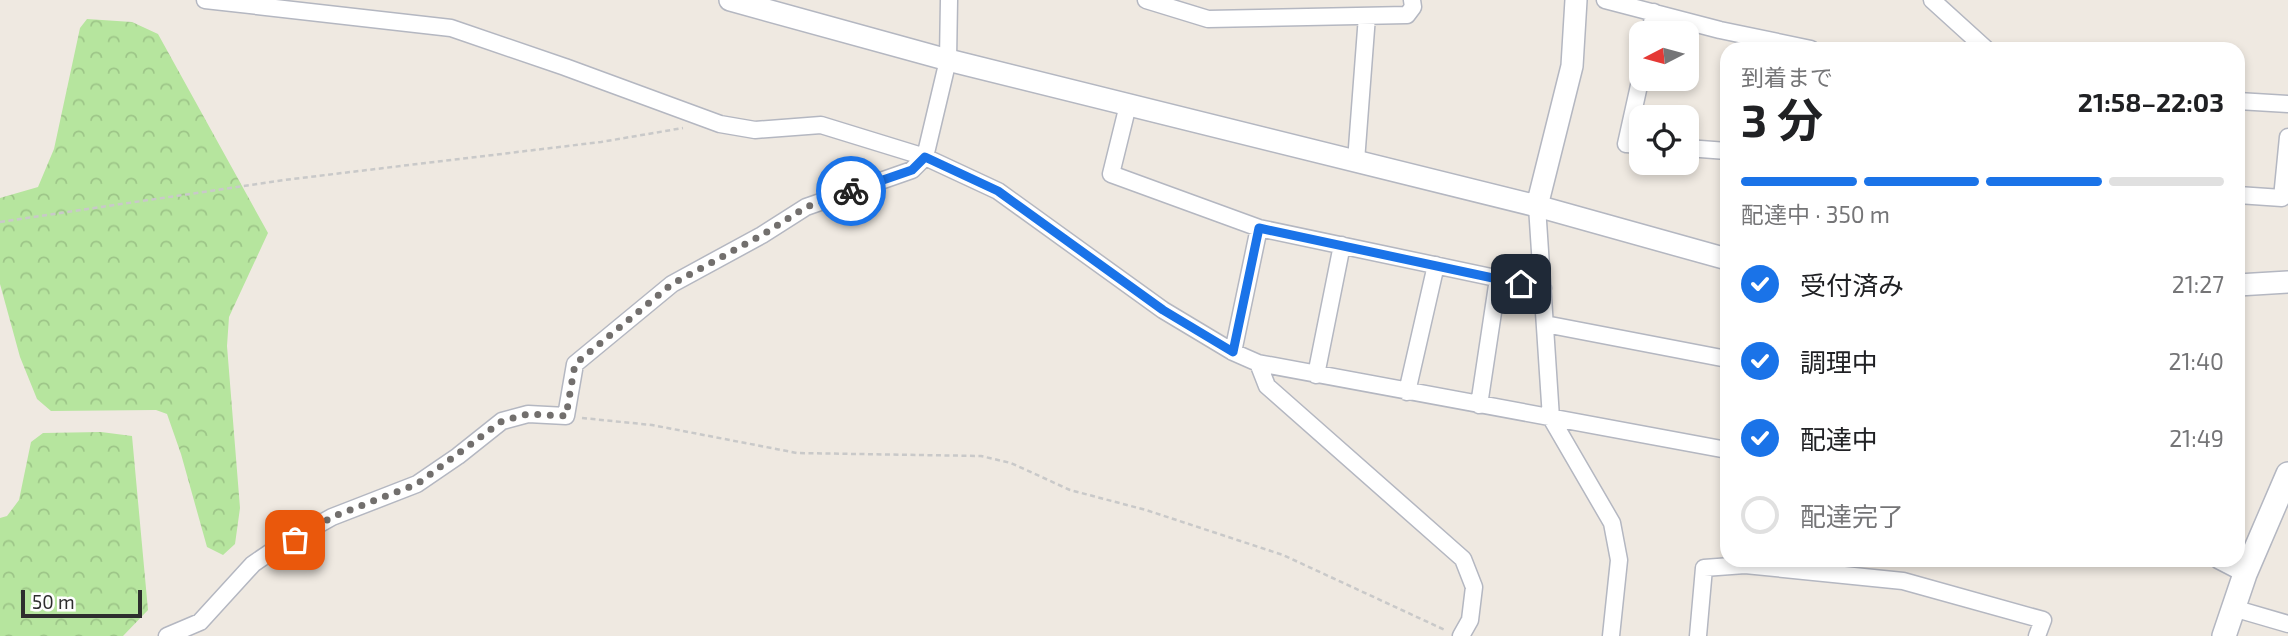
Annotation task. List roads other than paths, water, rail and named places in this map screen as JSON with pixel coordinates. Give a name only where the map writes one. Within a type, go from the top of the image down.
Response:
[{"type":"main road","points":[[2224,636],[2245,575],[2286,482]]},
{"type":"street","points":[[205,0],[256,3],[451,28],[720,124],[755,130],[821,125],[925,157],[998,191],[1163,310],[1233,352],[1258,363],[1720,449]]},
{"type":"street","points":[[730,0],[948,60],[1537,206],[1720,257]]},
{"type":"street","points":[[167,636],[200,622],[253,564],[275,549],[332,517],[417,484],[502,421],[528,414],[566,416],[575,364],[672,284],[762,235],[806,207],[912,170],[925,157],[948,60],[949,0]]},
{"type":"street","points":[[1146,0],[1173,3],[1208,19],[1407,15],[1413,7],[1412,0]]},
{"type":"street","points":[[1576,0],[1572,66],[1537,206],[1551,418],[1612,523],[1619,560],[1611,636]]},
{"type":"street","points":[[1605,0],[1777,42]]},
{"type":"street","points":[[1932,0],[1978,42]]},
{"type":"street","points":[[1652,21],[1654,12]]},
{"type":"street","points":[[1356,161],[1367,16]]},
{"type":"street","points":[[2245,101],[2288,104]]},
{"type":"street","points":[[1128,105],[1111,174],[1259,228],[1543,288]]},
{"type":"street","points":[[2245,195],[2282,198],[2288,137]]},
{"type":"street","points":[[1699,149],[1720,150]]},
{"type":"street","points":[[1233,352],[1259,228]]},
{"type":"street","points":[[1316,375],[1342,246]]},
{"type":"street","points":[[1407,392],[1436,265]]},
{"type":"street","points":[[1479,405],[1498,279]]},
{"type":"street","points":[[2245,285],[2288,282]]},
{"type":"street","points":[[1545,324],[1720,358]]},
{"type":"street","points":[[1258,363],[1267,386],[1463,559],[1474,587],[1470,620],[1455,634]]},
{"type":"street","points":[[1698,636],[1704,568],[1720,567]]},
{"type":"street","points":[[1765,567],[1903,581],[2043,620],[2037,636]]},
{"type":"street","points":[[2231,567],[2245,575]]},
{"type":"street","points":[[2233,608],[2288,624]]}]
